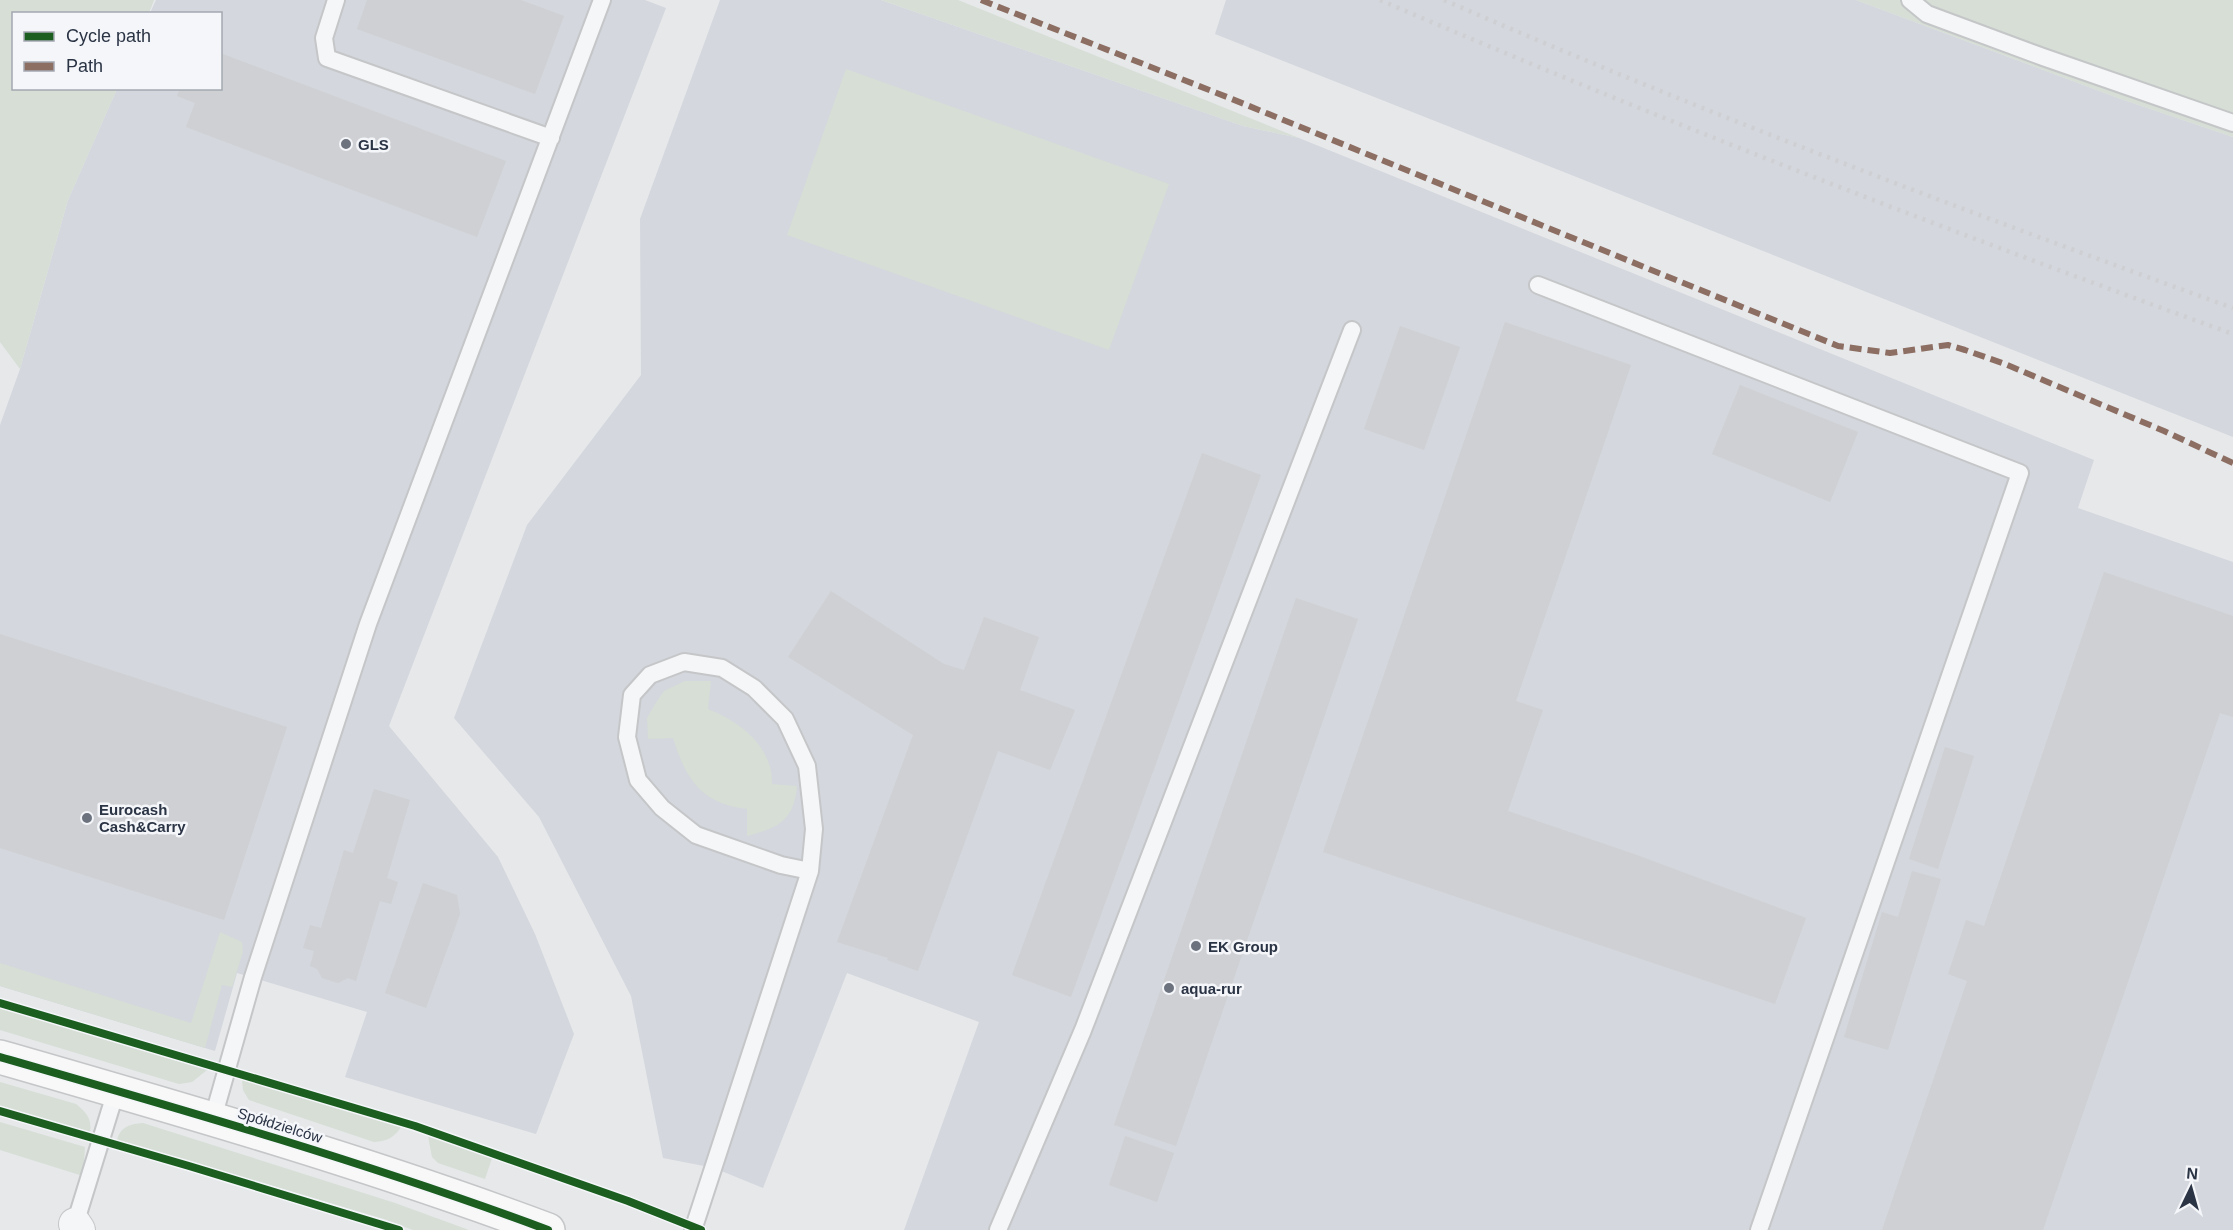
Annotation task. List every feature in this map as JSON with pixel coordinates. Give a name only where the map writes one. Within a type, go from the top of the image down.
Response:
[{"type":"street","name":"Spółdzielców","points":[[0,1056],[387,1172],[548,1230]]},
{"type":"lane","points":[[336,0],[324,38],[327,58],[551,138]]},
{"type":"lane","points":[[213,1118],[253,977],[368,624],[602,0]]},
{"type":"lane","points":[[1910,0],[1927,14],[2233,123]]},
{"type":"lane","points":[[1538,285],[2020,473],[1759,1230]]},
{"type":"lane","points":[[998,1230],[1083,1030],[1352,330]]},
{"type":"lane","points":[[693,1230],[810,871],[814,829],[807,766],[785,719],[754,688],[722,668],[684,662],[650,675],[632,695],[627,737],[638,780],[662,808],[696,835],[781,865],[810,871]]},
{"type":"lane","points":[[77,1227],[116,1091]]},
{"type":"shaded area","points":[[0,0],[154,0],[149,12],[12,12],[12,90],[117,90],[68,200],[20,369],[0,342]]},
{"type":"shaded area","points":[[156,0],[645,0],[666,8],[389,726],[498,857],[535,934],[574,1034],[536,1134],[345,1077],[367,1012],[237,973],[215,1051],[0,986],[0,425],[20,369],[68,200],[117,90],[222,90],[222,12],[150,12]]},
{"type":"shaded area","points":[[720,0],[881,0],[1243,126],[1299,138],[2094,460],[2078,508],[2233,562],[2233,1230],[904,1230],[979,1022],[847,973],[763,1188],[714,1168],[663,1158],[631,996],[539,817],[454,718],[527,525],[641,375],[640,219]]},
{"type":"shaded area","points":[[881,0],[958,0],[1299,138],[1243,126]]},
{"type":"shaded area","points":[[1226,0],[1856,0],[2118,98],[2233,137],[2233,437],[1215,34]]},
{"type":"shaded area","points":[[1856,0],[2233,0],[2233,137],[2118,98]]},
{"type":"shaded area","points":[[846,69],[1169,184],[1109,350],[787,235]]},
{"type":"shaded area","points":[[685,681],[711,681],[708,709],[731,720],[752,737],[767,758],[772,784],[797,786],[788,815],[776,826],[747,836],[747,809],[718,802],[698,787],[690,778],[673,738],[648,739],[647,718],[655,704],[664,691]]},
{"type":"shaded area","points":[[220,932],[242,942],[243,952],[232,987],[222,985],[205,1048],[0,986],[0,963],[191,1023]]},
{"type":"shaded area","points":[[0,1008],[207,1070],[192,1082],[179,1084],[0,1030]]},
{"type":"shaded area","points":[[242,1079],[401,1127],[390,1138],[374,1142],[249,1100],[243,1090]]},
{"type":"shaded area","points":[[0,1082],[76,1104],[88,1117],[90,1133],[0,1106]]},
{"type":"shaded area","points":[[0,1122],[85,1147],[83,1176],[0,1150]]},
{"type":"shaded area","points":[[143,1123],[395,1203],[469,1230],[413,1230],[384,1219],[117,1140],[127,1127]]},
{"type":"shaded area","points":[[428,1136],[492,1158],[485,1179],[438,1163],[432,1157]]},
{"type":"building","points":[[367,0],[521,0],[564,16],[535,94],[357,29]]},
{"type":"building","name":"GLS","points":[[222,54],[506,161],[477,237],[186,127],[195,103],[177,96],[179,90],[222,90]]},
{"type":"building","points":[[1505,322],[1631,365],[1516,701],[1543,710],[1508,811],[1634,854],[1806,918],[1775,1004],[1323,852]]},
{"type":"building","points":[[1400,326],[1460,347],[1424,450],[1364,429]]},
{"type":"building","points":[[1740,385],[1858,432],[1830,502],[1712,454]]},
{"type":"building","points":[[1202,453],[1261,475],[1071,997],[1012,975]]},
{"type":"building","points":[[2104,572],[2233,616],[2233,717],[2220,713],[2043,1230],[1882,1230],[1967,981],[1948,974],[1966,920],[1984,926]]},
{"type":"building","points":[[831,591],[944,664],[964,670],[984,617],[1039,637],[1020,690],[1075,710],[1050,770],[998,751],[918,971],[887,960],[888,958],[837,942],[913,735],[788,657]]},
{"type":"building","points":[[1296,598],[1358,619],[1176,1146],[1114,1125]]},
{"type":"building","points":[[0,634],[287,727],[224,920],[0,848]]},
{"type":"building","points":[[1945,747],[1974,756],[1938,869],[1909,859]]},
{"type":"building","points":[[374,789],[410,800],[387,878],[398,882],[391,904],[380,901],[356,981],[348,978],[338,983],[322,978],[317,969],[310,966],[314,951],[303,948],[310,925],[321,928],[344,850],[353,853]]},
{"type":"building","points":[[1912,871],[1941,879],[1888,1050],[1844,1037],[1882,912],[1898,917]]},
{"type":"building","points":[[423,883],[457,895],[460,914],[426,1008],[385,993]]},
{"type":"building","points":[[1125,1136],[1174,1153],[1157,1202],[1109,1185]]},
{"type":"railway","points":[[1380,0],[1591,89],[1804,173],[2233,334]]},
{"type":"railway","points":[[1444,0],[1737,122],[2233,308]]},
{"type":"marked path","points":[[981,0],[1227,97],[1838,346],[1890,353],[1948,345],[1965,350],[2005,364],[2164,431],[2233,463]]},
{"type":"cycle path","points":[[0,1003],[415,1126],[628,1201],[701,1230]]},
{"type":"cycle path","points":[[0,1057],[207,1117],[344,1160],[548,1230]]},
{"type":"cycle path","points":[[0,1111],[399,1230]]},
{"type":"place","name":"GLS","points":[[346,144]]},
{"type":"place","name":"Eurocash Cash&Carry","points":[[87,818]]},
{"type":"place","name":"EK Group","points":[[1196,946]]},
{"type":"place","name":"aqua-rur","points":[[1169,988]]}]
